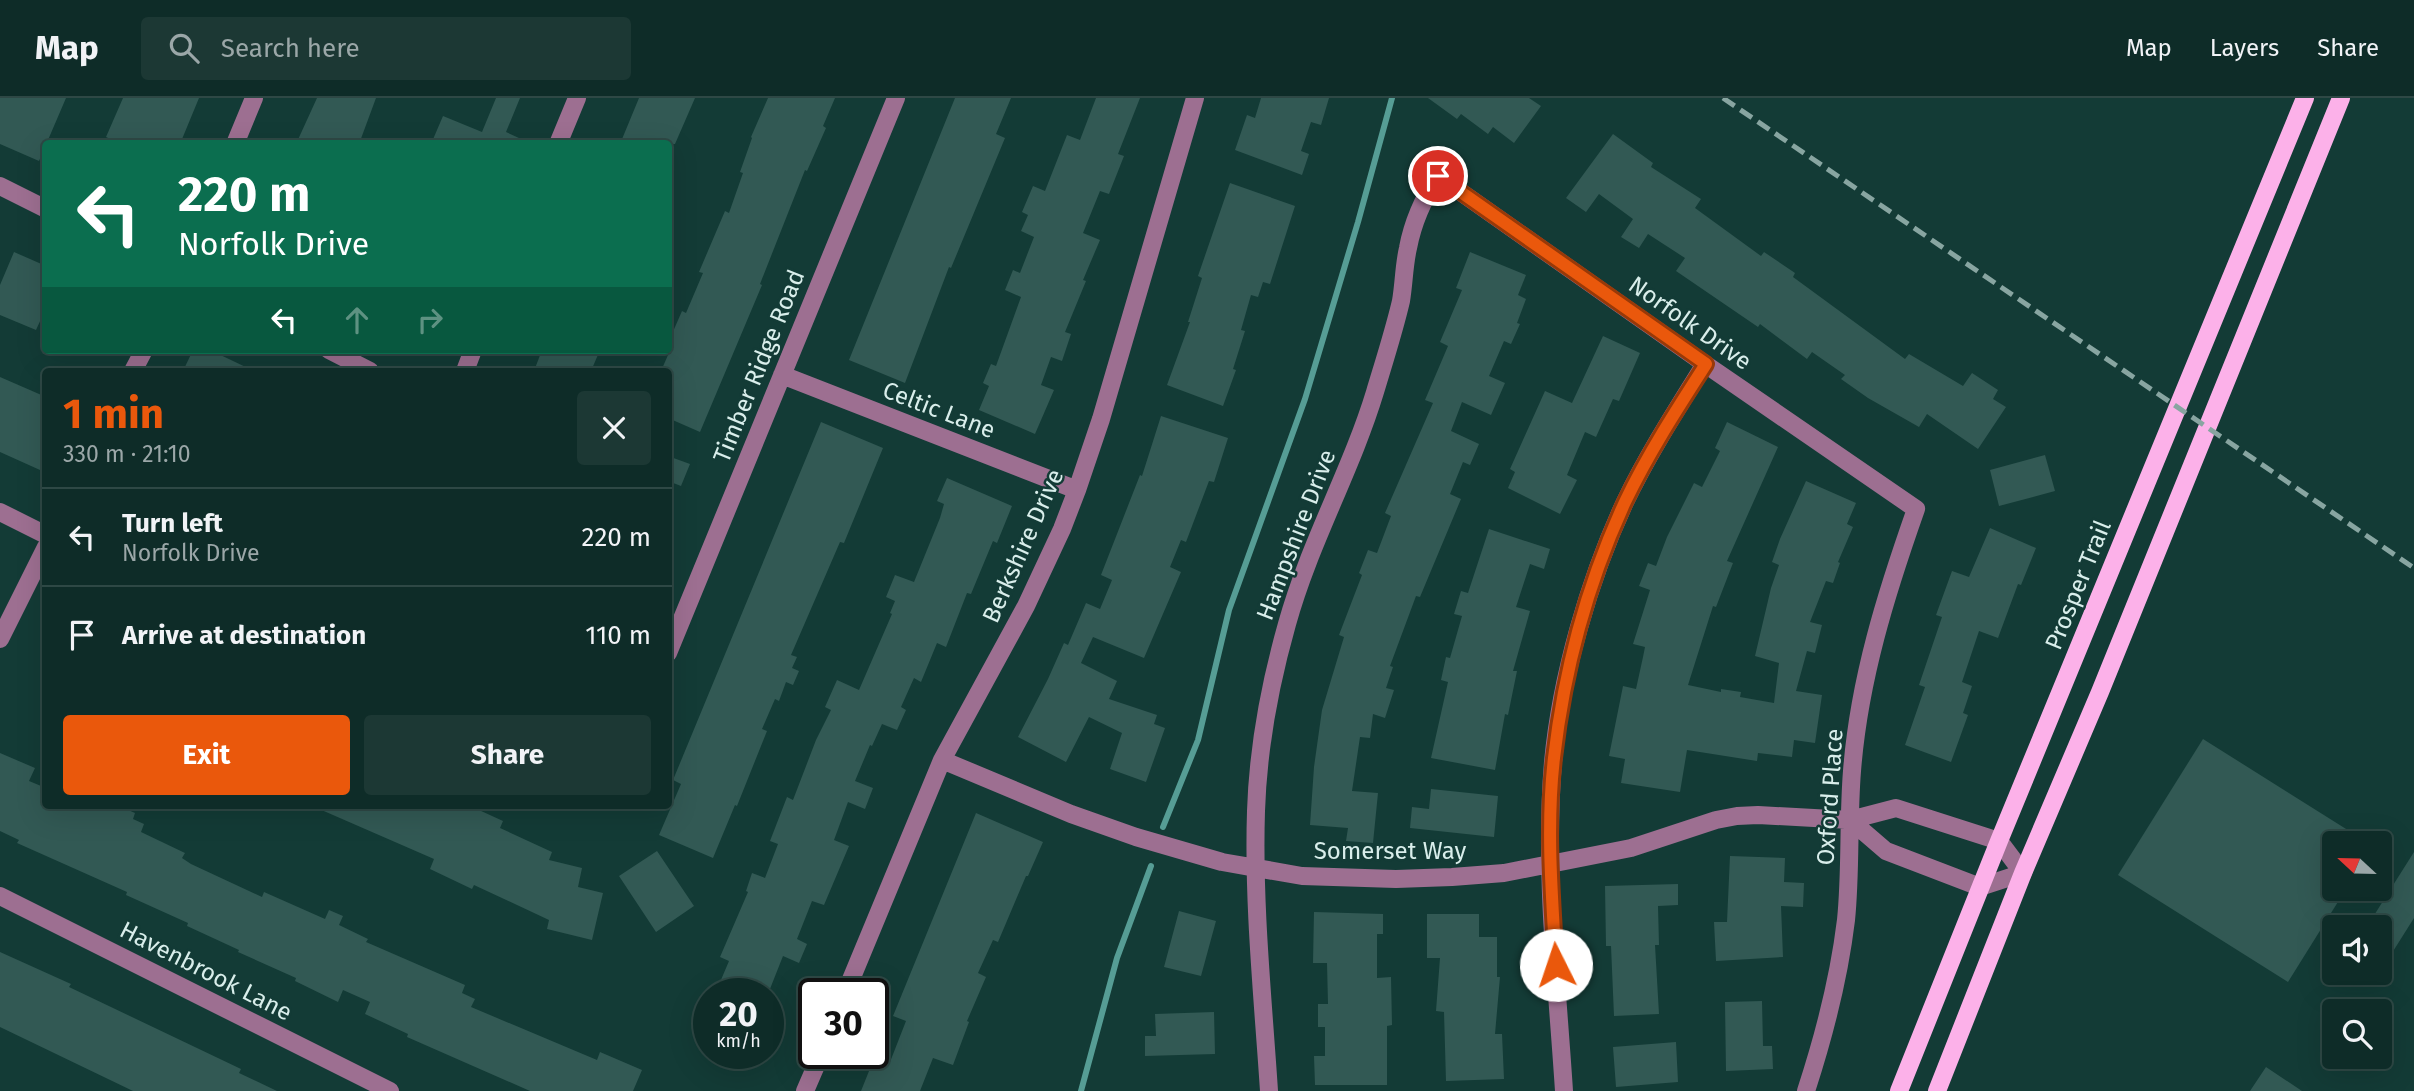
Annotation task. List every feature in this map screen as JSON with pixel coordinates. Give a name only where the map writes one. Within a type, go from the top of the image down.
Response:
[{"type":"main road","name":"Prosper Trail","points":[[1899,1091],[1980,887],[2305,98]]},
{"type":"main road","points":[[1937,1091],[2023,873],[2102,688],[2205,427],[2341,98]]},
{"type":"street","points":[[237,140],[254,98]]},
{"type":"street","points":[[560,140],[577,98]]},
{"type":"street","name":"Timber Ridge Road","points":[[672,643],[896,98]]},
{"type":"street","name":"Berkshire Drive","points":[[852,978],[942,760],[1026,606],[1077,490],[1101,419],[1195,98]]},
{"type":"street","name":"Norfolk Drive","points":[[1438,176],[1916,509]]},
{"type":"street","name":"Hampshire Drive","points":[[1269,1091],[1256,868],[1256,810],[1259,767],[1274,677],[1302,577],[1353,455],[1374,396],[1401,299],[1413,224],[1422,201],[1438,176]]},
{"type":"street","points":[[0,186],[42,206]]},
{"type":"street","points":[[337,354],[364,368]]},
{"type":"street","points":[[1564,1091],[1550,865],[1553,760],[1562,705],[1588,600],[1625,503],[1662,433],[1706,364]]},
{"type":"street","name":"Celtic Lane","points":[[782,375],[1077,490]]},
{"type":"street","name":"Oxford Place","points":[[1806,1091],[1838,968],[1846,909],[1852,771],[1875,635],[1916,509]]},
{"type":"street","points":[[0,512],[42,533]]},
{"type":"street","points":[[0,639],[42,555]]},
{"type":"street","name":"Somerset Way","points":[[942,760],[1115,830],[1177,850],[1303,876],[1396,879],[1504,873],[1631,848],[1737,816],[1850,820],[1896,808],[1999,841]]},
{"type":"street","points":[[1850,820],[1886,851],[1980,887],[2023,873],[1999,841]]},
{"type":"street","name":"Havenbrook Lane","points":[[0,896],[390,1091]]},
{"type":"street","points":[[805,1091],[815,1069]]},
{"type":"building","points":[[0,98],[66,98],[48,140],[42,140],[39,161],[0,144]]},
{"type":"building","points":[[123,98],[199,98],[182,140],[112,140],[106,137]]},
{"type":"building","points":[[317,98],[376,98],[360,140],[298,140]]},
{"type":"building","points":[[496,98],[520,98],[506,132],[523,140],[433,140],[443,116],[482,132]]},
{"type":"building","points":[[639,98],[695,98],[675,144],[672,144],[672,140],[622,140]]},
{"type":"building","points":[[768,98],[835,98],[823,126],[826,128],[807,171],[805,170],[760,284],[762,285],[700,432],[672,420],[672,368],[662,368],[668,355],[664,354],[672,354],[672,334],[682,311],[686,313],[703,273],[699,272],[725,211],[729,213],[743,173],[740,172]]},
{"type":"building","points":[[955,98],[1011,98],[996,134],[1005,138],[951,268],[949,267],[905,383],[849,360]]},
{"type":"building","points":[[1096,98],[1140,98],[1118,154],[1124,156],[1109,194],[1100,191],[1083,233],[1100,240],[1065,332],[1071,334],[1062,361],[1051,357],[1041,385],[1054,390],[1035,434],[979,410],[989,386],[983,383],[991,364],[996,366],[1021,297],[1005,290],[1013,270],[1020,273],[1034,237],[1021,231],[1028,215],[1022,212],[1033,186],[1045,191],[1067,135],[1080,140]]},
{"type":"building","points":[[1261,98],[1329,98],[1321,125],[1311,122],[1301,151],[1309,154],[1302,175],[1235,150],[1247,115],[1255,118]]},
{"type":"building","points":[[1428,98],[1529,98],[1541,106],[1514,143],[1493,127],[1488,134],[1461,114],[1457,119]]},
{"type":"building","points":[[1613,134],[1653,163],[1651,167],[1701,199],[1695,208],[1761,256],[1764,252],[1795,273],[1793,277],[1905,359],[1909,354],[1963,386],[1972,373],[1998,390],[1993,399],[2006,407],[1978,449],[1927,414],[1919,427],[1868,398],[1841,379],[1845,375],[1812,352],[1807,359],[1760,324],[1758,327],[1676,271],[1685,258],[1648,234],[1639,248],[1621,237],[1633,219],[1599,194],[1586,212],[1566,198]]},
{"type":"building","points":[[1230,183],[1295,206],[1270,284],[1263,282],[1258,297],[1251,295],[1241,330],[1245,331],[1233,369],[1236,370],[1223,406],[1167,385],[1190,322],[1202,278],[1198,276]]},
{"type":"building","points":[[14,252],[42,264],[42,317],[36,330],[0,315],[0,285]]},
{"type":"building","points":[[1470,252],[1526,275],[1518,295],[1526,299],[1517,323],[1520,324],[1511,344],[1504,341],[1489,376],[1505,383],[1491,415],[1462,402],[1451,431],[1479,444],[1470,465],[1463,462],[1450,494],[1461,499],[1420,597],[1416,596],[1390,666],[1393,667],[1386,688],[1394,690],[1385,718],[1373,714],[1370,738],[1360,737],[1352,791],[1378,793],[1373,843],[1346,841],[1348,828],[1310,825],[1322,710],[1344,637],[1339,635],[1362,575],[1359,573],[1368,550],[1377,553],[1391,516],[1385,513],[1433,403],[1425,400],[1448,346],[1440,342],[1462,290],[1456,288]]},
{"type":"building","points":[[1603,336],[1640,353],[1619,401],[1613,399],[1596,437],[1585,432],[1567,475],[1577,480],[1560,514],[1508,488],[1515,472],[1510,469],[1545,391],[1572,403]]},
{"type":"building","points":[[191,354],[218,354],[248,368],[184,368]]},
{"type":"building","points":[[540,354],[598,354],[592,368],[535,368]]},
{"type":"building","points":[[0,377],[42,395],[42,466],[40,470],[0,452]]},
{"type":"building","points":[[1161,416],[1228,438],[1214,482],[1209,481],[1186,542],[1181,540],[1170,567],[1181,572],[1144,658],[1093,637],[1081,663],[1117,681],[1109,699],[1157,715],[1154,724],[1165,728],[1146,782],[1110,769],[1122,733],[1089,717],[1066,762],[1018,737],[1064,643],[1068,645],[1086,603],[1100,609],[1112,580],[1101,575],[1140,475],[1142,476]]},
{"type":"building","points":[[821,422],[883,448],[844,543],[840,542],[791,655],[797,657],[792,668],[799,671],[793,685],[786,682],[779,701],[775,699],[762,729],[767,731],[713,858],[659,835],[681,784],[673,780]]},
{"type":"building","points":[[1727,422],[1778,447],[1727,561],[1733,563],[1716,607],[1713,606],[1688,685],[1721,692],[1721,689],[1741,692],[1740,697],[1774,703],[1779,663],[1755,656],[1779,565],[1772,562],[1780,539],[1806,481],[1856,503],[1847,524],[1853,527],[1838,562],[1840,563],[1833,583],[1826,581],[1810,622],[1822,625],[1815,653],[1807,651],[1796,691],[1822,695],[1815,743],[1794,740],[1792,757],[1758,753],[1757,761],[1687,750],[1680,792],[1621,783],[1625,759],[1609,756],[1623,686],[1636,689],[1645,647],[1633,644],[1650,590],[1639,586],[1648,563],[1656,566],[1694,483],[1702,487],[1720,451],[1715,448]]},
{"type":"building","points":[[2045,455],[2055,491],[1999,506],[1990,470]]},
{"type":"building","points":[[672,457],[690,464],[681,486],[672,483]]},
{"type":"building","points":[[947,478],[1012,506],[997,543],[993,541],[971,594],[967,593],[946,647],[937,643],[921,682],[914,678],[901,707],[906,710],[897,730],[882,724],[872,746],[870,745],[855,781],[873,788],[865,809],[848,802],[834,840],[849,846],[824,905],[812,901],[797,939],[807,944],[799,963],[783,956],[774,978],[722,978],[729,961],[720,957],[748,892],[746,891],[752,873],[765,878],[778,844],[770,841],[787,797],[793,800],[816,740],[831,710],[825,707],[837,680],[859,690],[892,614],[890,613],[895,601],[886,597],[895,575],[914,582],[944,504],[937,501]]},
{"type":"building","points":[[1990,528],[2036,548],[2021,585],[2018,584],[1998,638],[1979,631],[1962,682],[1972,686],[1963,713],[1968,715],[1951,762],[1905,745],[1925,687],[1919,685],[1942,617],[1936,615],[1952,571],[1969,577]]},
{"type":"building","points":[[1489,529],[1550,549],[1544,569],[1530,564],[1516,607],[1530,611],[1513,671],[1517,671],[1508,715],[1505,714],[1495,770],[1431,758],[1448,682],[1441,680],[1446,657],[1450,658],[1462,616],[1454,614],[1461,591],[1468,593]]},
{"type":"building","points":[[2203,739],[2349,831],[2322,831],[2322,901],[2339,901],[2330,915],[2322,915],[2322,927],[2288,982],[2118,875]]},
{"type":"building","points":[[0,753],[35,768],[29,781],[42,786],[42,809],[126,809],[135,813],[133,819],[144,824],[141,832],[185,853],[182,858],[191,864],[262,897],[264,892],[325,919],[329,910],[343,916],[339,925],[368,939],[366,942],[465,985],[462,993],[475,999],[471,1007],[597,1060],[600,1052],[642,1070],[633,1091],[530,1091],[407,1037],[408,1034],[365,1014],[370,1002],[343,990],[338,1002],[295,981],[296,978],[187,926],[188,923],[126,895],[127,892],[17,843],[19,840],[0,831]]},
{"type":"building","points":[[1431,789],[1498,796],[1494,837],[1410,828],[1412,807],[1429,809]]},
{"type":"building","points":[[319,809],[477,809],[503,821],[500,828],[552,852],[549,860],[582,868],[578,887],[603,893],[592,940],[547,929],[549,920],[474,885],[472,889],[430,869],[434,859]]},
{"type":"building","points":[[976,813],[1043,842],[998,942],[993,940],[978,973],[986,977],[967,1021],[969,1022],[953,1065],[933,1058],[920,1091],[861,1091],[870,1069],[889,1069],[889,1062],[906,1021],[893,1016]]},
{"type":"building","points":[[657,851],[694,906],[656,932],[619,876]]},
{"type":"building","points":[[2414,852],[2414,918],[2392,953],[2392,915],[2374,915],[2383,901],[2392,901],[2392,887]]},
{"type":"building","points":[[1730,856],[1785,858],[1784,882],[1804,883],[1803,907],[1781,906],[1783,957],[1716,961],[1714,922],[1727,922]]},
{"type":"building","points":[[1678,884],[1678,905],[1658,906],[1659,945],[1655,945],[1659,1014],[1614,1016],[1611,946],[1606,946],[1605,886]]},
{"type":"building","points":[[1179,911],[1216,921],[1201,976],[1164,967]]},
{"type":"building","points":[[1314,912],[1383,914],[1383,934],[1377,934],[1377,978],[1391,977],[1392,1025],[1387,1026],[1387,1085],[1315,1085],[1314,1056],[1325,1056],[1325,1027],[1318,1027],[1318,1004],[1328,1004],[1327,963],[1313,963]]},
{"type":"building","points":[[1427,914],[1479,914],[1479,937],[1497,937],[1497,977],[1500,977],[1495,1034],[1502,1034],[1504,1079],[1446,1081],[1444,1012],[1436,1011],[1440,958],[1427,958]]},
{"type":"building","points":[[0,952],[71,984],[69,987],[241,1069],[239,1073],[277,1091],[133,1091],[0,1027]]},
{"type":"building","points":[[1762,1001],[1763,1046],[1772,1046],[1773,1069],[1726,1071],[1725,1002]]},
{"type":"building","points":[[1214,1012],[1215,1054],[1145,1056],[1145,1036],[1156,1036],[1155,1014]]},
{"type":"building","points":[[1676,1042],[1678,1082],[1616,1087],[1613,1047]]},
{"type":"building","points":[[2266,1067],[2302,1091],[2250,1091]]},
{"type":"waterway","points":[[1163,827],[1198,740],[1229,610],[1305,399],[1392,98]]},
{"type":"waterway","points":[[1081,1091],[1117,958],[1151,866]]},
{"type":"railway","points":[[1723,98],[2414,568]]},
{"type":"route","points":[[1438,176],[1706,364],[1648,457],[1625,503],[1603,556],[1573,652],[1553,760],[1550,865],[1556,965]]}]
